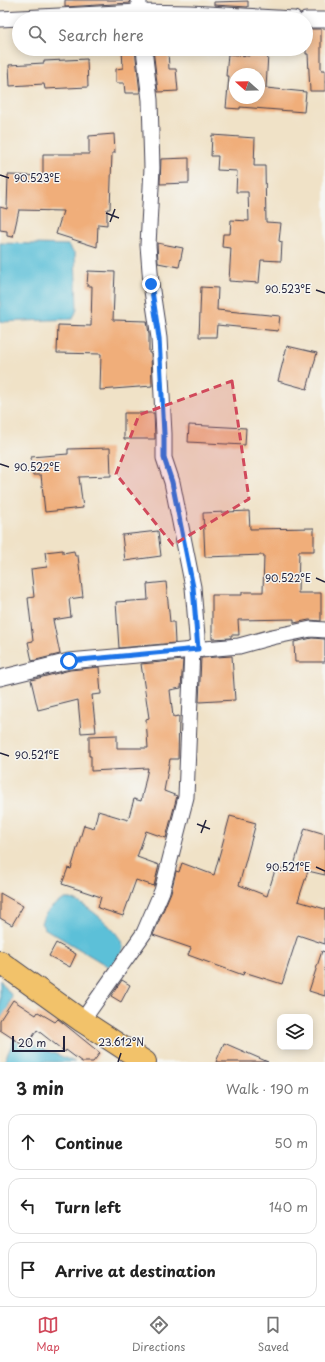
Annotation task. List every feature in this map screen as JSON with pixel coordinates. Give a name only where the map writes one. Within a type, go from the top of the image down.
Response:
[{"type":"main road","points":[[0,962],[82,1021],[145,1062]]},
{"type":"street","points":[[108,12],[139,10],[173,12]]},
{"type":"street","points":[[0,19],[12,18]]},
{"type":"street","points":[[313,20],[325,20]]},
{"type":"street","points":[[82,1021],[144,933],[162,891],[186,797],[195,649],[193,587],[172,482],[164,458],[159,338],[151,284],[148,244],[152,168],[150,100],[145,56]]},
{"type":"street","points":[[0,678],[69,661],[239,646],[272,636],[311,629],[325,630]]},
{"type":"highlighted area","points":[[232,381],[249,499],[173,545],[116,474],[139,415]]},
{"type":"water","points":[[0,243],[68,245],[75,254],[77,309],[73,319],[0,322]]},
{"type":"water","points":[[65,899],[77,901],[93,912],[110,927],[122,942],[122,953],[109,967],[44,928],[41,923],[47,912],[53,906]]},
{"type":"water","points":[[0,980],[12,996],[8,1008],[0,1020]]},
{"type":"water","points":[[15,1037],[75,1062],[4,1062]]},
{"type":"building","points":[[65,0],[129,0],[130,3],[65,7]]},
{"type":"building","points":[[248,1],[248,7],[214,5],[214,2]]},
{"type":"building","points":[[313,29],[321,29],[321,70],[325,70],[325,91],[310,91],[308,56],[313,56]]},
{"type":"building","points":[[122,56],[136,56],[140,93],[125,93],[124,83],[116,83],[116,69],[123,68]]},
{"type":"building","points":[[154,56],[168,56],[169,69],[176,69],[178,91],[158,92]]},
{"type":"building","points":[[228,56],[268,56],[266,88],[306,92],[304,112],[240,107],[240,109],[226,108],[229,76],[226,76]]},
{"type":"building","points":[[87,59],[88,87],[45,89],[44,84],[10,86],[9,65],[44,63],[44,61]]},
{"type":"building","points":[[114,134],[115,153],[112,153],[110,209],[107,209],[107,225],[98,224],[97,247],[56,234],[63,211],[19,210],[13,237],[7,236],[7,231],[0,230],[0,207],[7,209],[8,175],[43,176],[43,154],[89,154],[89,136]]},
{"type":"building","points":[[212,135],[255,138],[254,166],[265,166],[266,222],[281,223],[279,241],[282,242],[281,261],[261,260],[259,283],[229,281],[231,248],[222,247],[223,234],[230,234],[231,220],[249,221],[248,192],[236,192],[237,171],[217,170],[218,156],[211,156]]},
{"type":"building","points":[[189,158],[189,183],[160,184],[161,159]]},
{"type":"building","points":[[157,243],[183,248],[179,267],[158,263]]},
{"type":"building","points":[[88,271],[115,272],[113,320],[147,321],[149,353],[151,353],[152,386],[100,390],[101,354],[57,353],[58,325],[91,326],[92,286],[87,286]]},
{"type":"building","points":[[201,287],[218,288],[217,310],[280,316],[278,331],[217,325],[216,337],[199,337]]},
{"type":"building","points":[[287,346],[317,353],[307,389],[278,381]]},
{"type":"building","points":[[124,413],[154,413],[155,439],[124,439]]},
{"type":"building","points":[[189,425],[246,428],[245,445],[188,442]]},
{"type":"building","points":[[110,448],[111,476],[79,477],[83,508],[45,512],[41,475],[33,475],[31,457],[68,454],[68,449]]},
{"type":"building","points":[[249,511],[250,529],[314,528],[314,551],[299,551],[298,593],[321,593],[321,621],[309,620],[294,623],[294,619],[238,620],[239,635],[231,635],[231,638],[212,639],[212,595],[242,595],[242,592],[263,592],[264,555],[205,557],[203,513]]},
{"type":"building","points":[[158,531],[161,556],[125,561],[122,535]]},
{"type":"building","points":[[63,550],[63,553],[74,551],[75,556],[78,556],[83,597],[69,599],[71,617],[53,620],[60,654],[32,661],[28,642],[33,641],[28,598],[34,597],[31,569],[47,567],[45,552]]},
{"type":"building","points":[[166,582],[170,622],[174,622],[175,643],[119,648],[116,602],[148,600],[147,584]]},
{"type":"building","points":[[312,638],[325,639],[325,662],[295,662],[294,642]]},
{"type":"building","points":[[232,656],[235,700],[199,702],[201,658]]},
{"type":"building","points":[[183,660],[181,688],[170,690],[173,717],[179,716],[178,759],[170,759],[164,791],[177,796],[166,838],[146,831],[137,857],[159,865],[154,886],[136,880],[123,916],[98,908],[101,897],[62,884],[68,868],[71,869],[84,825],[94,828],[98,811],[128,820],[134,799],[141,801],[148,768],[91,771],[89,736],[117,735],[117,748],[148,748],[146,719],[149,718],[141,664]]},
{"type":"building","points":[[99,667],[101,694],[92,695],[96,732],[81,733],[78,700],[38,710],[31,680],[70,670]]},
{"type":"building","points":[[230,816],[256,823],[239,885],[267,896],[276,867],[292,872],[305,828],[325,834],[325,875],[308,871],[298,901],[325,909],[325,944],[298,935],[282,984],[244,972],[243,975],[188,955],[191,948],[153,935],[171,892],[176,871],[179,872],[182,863],[214,875]]},
{"type":"building","points":[[0,893],[23,906],[12,925],[0,918]]},
{"type":"building","points":[[56,943],[76,954],[70,967],[49,956]]},
{"type":"building","points":[[322,951],[325,952],[325,996],[309,991]]},
{"type":"building","points":[[122,980],[130,985],[121,1002],[111,996]]},
{"type":"building","points":[[13,1000],[36,1015],[38,1012],[55,1022],[58,1019],[100,1053],[93,1062],[82,1062],[66,1050],[65,1052],[37,1030],[26,1047],[0,1030],[0,1020]]},
{"type":"building","points":[[224,1043],[268,1062],[216,1062]]},
{"type":"route","points":[[69,661],[198,649],[193,587],[172,482],[164,458],[159,338],[151,284]]}]
